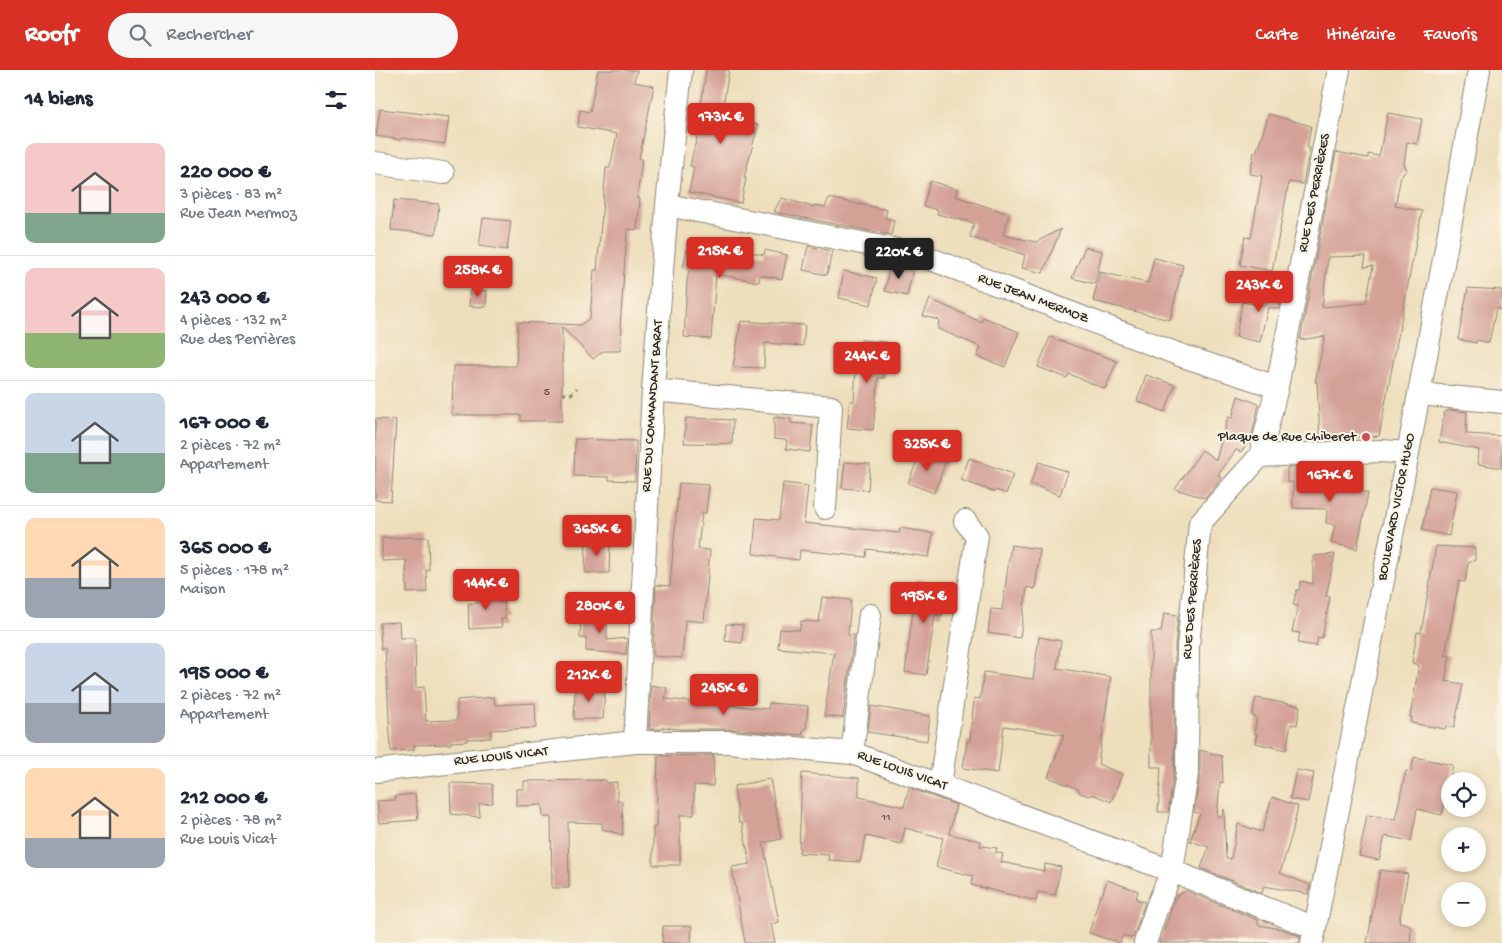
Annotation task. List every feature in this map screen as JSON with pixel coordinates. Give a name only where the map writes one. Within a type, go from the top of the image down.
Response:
[{"type":"street","name":"RUE DU COMMANDANT BARAT","points":[[635,742],[653,390],[667,204],[681,70]]},
{"type":"street","name":"RUE DES PERRIÈRES","points":[[1145,943],[1171,871],[1187,773],[1188,647],[1200,523],[1260,456],[1277,387],[1339,70]]},
{"type":"street","name":"BOULEVARD VICTOR HUGO","points":[[1314,935],[1408,453],[1479,70]]},
{"type":"street","points":[[375,163],[443,173]]},
{"type":"street","name":"RUE JEAN MERMOZ","points":[[667,204],[918,254],[1179,355],[1277,387]]},
{"type":"street","points":[[653,390],[831,407],[825,508]]},
{"type":"street","points":[[1419,394],[1502,402]]},
{"type":"street","points":[[1260,456],[1382,451],[1408,453]]},
{"type":"street","points":[[940,785],[977,536],[965,521]]},
{"type":"street","points":[[852,753],[871,615]]},
{"type":"street","name":"RUE LOUIS VICAT","points":[[375,771],[635,742],[728,742],[852,753],[1171,871],[1314,935]]},
{"type":"path","points":[[562,394],[571,394],[577,388]]},
{"type":"building","points":[[598,70],[637,70],[634,82],[654,86],[639,159],[642,159],[637,199],[640,199],[637,230],[627,229],[620,351],[603,351],[593,359],[562,327],[562,421],[521,421],[521,415],[452,415],[453,366],[516,366],[518,322],[580,325],[590,318],[594,270],[597,270],[606,168],[610,168],[617,134],[578,127],[580,110],[590,112]]},
{"type":"building","points":[[706,70],[729,70],[722,112],[758,125],[744,178],[746,178],[741,203],[689,192],[694,167],[690,166],[696,144]]},
{"type":"building","points":[[380,109],[449,117],[445,144],[376,136]]},
{"type":"building","points":[[1388,113],[1422,119],[1417,144],[1407,142],[1404,164],[1407,170],[1401,176],[1395,206],[1422,211],[1379,436],[1320,439],[1317,382],[1315,382],[1325,336],[1300,340],[1336,152],[1368,158],[1368,154],[1379,156]],"holes":[[[1366,256],[1364,267],[1373,266],[1366,303],[1322,307],[1328,257]]]},
{"type":"building","points":[[1269,114],[1311,126],[1307,147],[1310,148],[1303,184],[1289,182],[1272,271],[1240,265],[1245,237],[1251,238],[1262,176],[1250,174],[1254,152],[1256,153]]},
{"type":"building","points":[[930,181],[957,189],[955,196],[1009,214],[1003,235],[1036,242],[1061,229],[1043,273],[1022,268],[1025,255],[970,237],[974,223],[937,214],[938,210],[923,206]]},
{"type":"building","points":[[781,198],[814,207],[814,205],[825,207],[829,198],[887,210],[885,218],[894,220],[891,235],[774,212]]},
{"type":"building","points":[[394,200],[439,204],[436,234],[391,230]]},
{"type":"building","points":[[483,218],[511,221],[507,250],[479,246]]},
{"type":"building","points":[[689,239],[764,255],[765,250],[787,255],[782,279],[760,275],[759,282],[716,274],[711,339],[684,337],[689,269],[683,268]]},
{"type":"building","points":[[808,246],[832,251],[827,275],[803,270]]},
{"type":"building","points":[[1085,247],[1102,251],[1095,284],[1072,278]]},
{"type":"building","points":[[1154,258],[1183,265],[1170,320],[1093,301],[1100,272],[1148,283]]},
{"type":"building","points":[[890,264],[913,269],[907,296],[885,291]]},
{"type":"building","points":[[844,271],[877,278],[871,305],[839,298]]},
{"type":"building","points":[[1269,279],[1284,282],[1279,309],[1268,307],[1260,342],[1236,337],[1242,302],[1265,306]]},
{"type":"building","points":[[1468,288],[1502,290],[1502,309],[1496,309],[1489,343],[1477,340],[1476,343],[1458,339]]},
{"type":"building","points":[[470,290],[487,291],[486,307],[469,306]]},
{"type":"building","points":[[930,299],[981,322],[983,317],[1019,332],[1005,367],[977,356],[981,347],[938,329],[939,320],[923,316]]},
{"type":"building","points":[[741,321],[805,325],[803,346],[765,343],[764,368],[733,367]]},
{"type":"building","points":[[1050,337],[1117,361],[1105,389],[1069,374],[1067,378],[1038,367]]},
{"type":"building","points":[[861,340],[887,342],[884,378],[878,378],[873,430],[847,428],[850,401],[854,401],[857,352],[860,352]]},
{"type":"building","points":[[1146,375],[1175,385],[1165,412],[1137,401]]},
{"type":"building","points":[[1238,396],[1259,404],[1251,439],[1241,452],[1236,450],[1218,475],[1222,478],[1205,498],[1175,489],[1202,450],[1216,460],[1228,417],[1232,418]]},
{"type":"building","points":[[1449,410],[1467,412],[1466,434],[1502,436],[1502,468],[1478,464],[1479,450],[1439,442],[1444,413]]},
{"type":"building","points":[[774,417],[791,419],[791,423],[813,425],[810,452],[786,449],[787,440],[774,439]]},
{"type":"building","points":[[686,418],[733,420],[732,444],[684,443]]},
{"type":"building","points":[[375,419],[396,420],[391,501],[375,500]]},
{"type":"building","points":[[575,439],[636,441],[635,481],[609,480],[609,477],[574,476]]},
{"type":"building","points":[[921,451],[946,461],[934,493],[908,483]]},
{"type":"building","points":[[969,458],[1013,474],[1006,494],[961,480]]},
{"type":"building","points":[[845,462],[870,464],[868,490],[842,488]]},
{"type":"building","points":[[1039,462],[1068,472],[1060,495],[1030,484]]},
{"type":"building","points":[[1326,466],[1325,482],[1368,493],[1357,549],[1331,543],[1335,525],[1326,523],[1327,509],[1293,508],[1293,482],[1287,482],[1287,468]]},
{"type":"building","points":[[679,483],[709,485],[706,513],[702,513],[698,549],[710,550],[704,622],[685,620],[682,658],[653,656],[656,585],[670,586]]},
{"type":"building","points":[[783,483],[808,486],[804,523],[899,533],[900,528],[933,533],[929,557],[867,549],[866,557],[800,550],[799,560],[753,554],[756,518],[779,520]]},
{"type":"building","points":[[1430,487],[1457,491],[1449,536],[1422,530]]},
{"type":"building","points":[[428,537],[429,570],[426,570],[427,592],[407,593],[406,560],[382,561],[382,538]]},
{"type":"building","points":[[586,541],[610,542],[609,573],[585,573]]},
{"type":"building","points":[[1011,545],[1040,549],[1035,589],[1027,587],[1020,638],[988,633],[991,609],[1002,610]]},
{"type":"building","points":[[1436,546],[1475,548],[1475,560],[1468,563],[1465,582],[1459,581],[1445,655],[1450,656],[1445,681],[1463,684],[1454,728],[1446,726],[1445,729],[1411,723],[1412,717],[1410,717],[1419,665],[1412,663],[1417,632],[1421,633]]},
{"type":"building","points":[[1335,554],[1326,596],[1330,597],[1322,638],[1318,637],[1316,646],[1298,643],[1300,633],[1292,632],[1298,606],[1293,605],[1297,590],[1299,590],[1301,581],[1313,584],[1313,556]]},
{"type":"building","points":[[917,580],[947,584],[942,616],[935,615],[926,675],[905,672]]},
{"type":"building","points":[[498,590],[499,602],[504,602],[505,619],[501,619],[502,627],[469,629],[468,604],[478,603],[477,591]]},
{"type":"building","points":[[822,597],[851,600],[848,635],[854,635],[843,718],[824,716],[834,653],[778,648],[780,629],[800,630],[801,621],[819,622]]},
{"type":"building","points":[[581,611],[607,612],[607,640],[627,638],[626,654],[586,651],[586,638],[580,638]]},
{"type":"building","points":[[1164,613],[1178,615],[1175,647],[1174,772],[1168,812],[1158,812],[1161,767],[1151,767],[1151,632],[1161,632]]},
{"type":"building","points":[[399,622],[400,638],[415,638],[416,688],[424,687],[426,721],[457,720],[457,700],[494,697],[495,705],[535,703],[536,728],[491,730],[491,738],[467,739],[467,741],[451,742],[451,744],[414,745],[414,750],[391,751],[385,648],[381,649],[380,623]]},
{"type":"building","points":[[726,624],[743,625],[742,643],[725,641]]},
{"type":"building","points":[[1039,637],[1061,641],[1057,668],[1111,677],[1098,764],[1122,774],[1111,802],[1092,794],[1089,796],[1080,793],[1078,789],[1048,777],[1064,735],[1004,726],[998,773],[963,768],[967,741],[970,741],[974,698],[980,699],[984,672],[1033,679]]},
{"type":"building","points":[[651,685],[667,688],[665,699],[768,709],[769,703],[808,706],[806,729],[803,729],[803,735],[728,729],[679,729],[663,727],[662,729],[649,729]]},
{"type":"building","points":[[575,687],[605,688],[603,719],[574,719]]},
{"type":"building","points":[[1256,698],[1300,706],[1297,725],[1291,724],[1286,750],[1255,743],[1257,734],[1254,733],[1257,718],[1252,716]]},
{"type":"building","points":[[871,706],[930,716],[927,741],[868,732]]},
{"type":"building","points":[[1200,750],[1222,756],[1223,783],[1220,782],[1217,816],[1221,818],[1224,809],[1226,858],[1231,859],[1238,824],[1262,832],[1272,797],[1298,806],[1280,873],[1310,885],[1308,894],[1264,886],[1262,893],[1201,868],[1209,847],[1190,841],[1200,813],[1194,812],[1200,775]]},
{"type":"building","points":[[714,755],[713,786],[694,785],[694,815],[680,815],[680,865],[653,865],[653,827],[656,827],[658,756]]},
{"type":"building","points":[[1414,757],[1453,765],[1451,772],[1441,772],[1441,815],[1417,809],[1411,841],[1385,836],[1379,860],[1359,856],[1367,815],[1395,819],[1406,771],[1411,772]]},
{"type":"building","points":[[1296,770],[1314,773],[1308,802],[1290,799]]},
{"type":"building","points":[[802,773],[859,778],[859,797],[904,807],[909,788],[956,805],[949,834],[981,841],[980,846],[997,848],[996,852],[1003,854],[1001,862],[1044,871],[1045,864],[1061,867],[1055,895],[1038,892],[1036,901],[971,885],[973,876],[936,867],[943,838],[905,828],[901,844],[866,836],[860,862],[828,860],[829,855],[799,853]]},
{"type":"building","points":[[770,779],[781,839],[763,843],[779,922],[771,924],[775,943],[745,943],[732,867],[750,864],[742,823],[739,823],[734,786]]},
{"type":"building","points":[[606,780],[606,783],[617,782],[617,801],[622,801],[623,835],[602,829],[602,823],[568,822],[569,888],[552,888],[551,817],[543,817],[542,805],[516,806],[516,789],[524,789],[524,781]]},
{"type":"building","points":[[450,783],[492,784],[493,803],[479,804],[480,817],[451,814]]},
{"type":"building","points":[[415,794],[418,820],[379,823],[377,801],[396,800],[395,796]]},
{"type":"building","points":[[1380,870],[1408,874],[1399,922],[1408,924],[1411,929],[1410,943],[1367,943]]},
{"type":"building","points":[[1107,880],[1138,891],[1136,899],[1145,902],[1133,938],[1123,935],[1120,943],[1089,933],[1100,895],[1102,896]]},
{"type":"building","points":[[1186,891],[1258,920],[1258,925],[1281,929],[1300,936],[1299,943],[1159,943],[1176,896]]},
{"type":"building","points":[[663,926],[692,926],[691,943],[662,943]]},
{"type":"place","name":"Plaque de Rue Chiberet","points":[[1366,437]]}]
